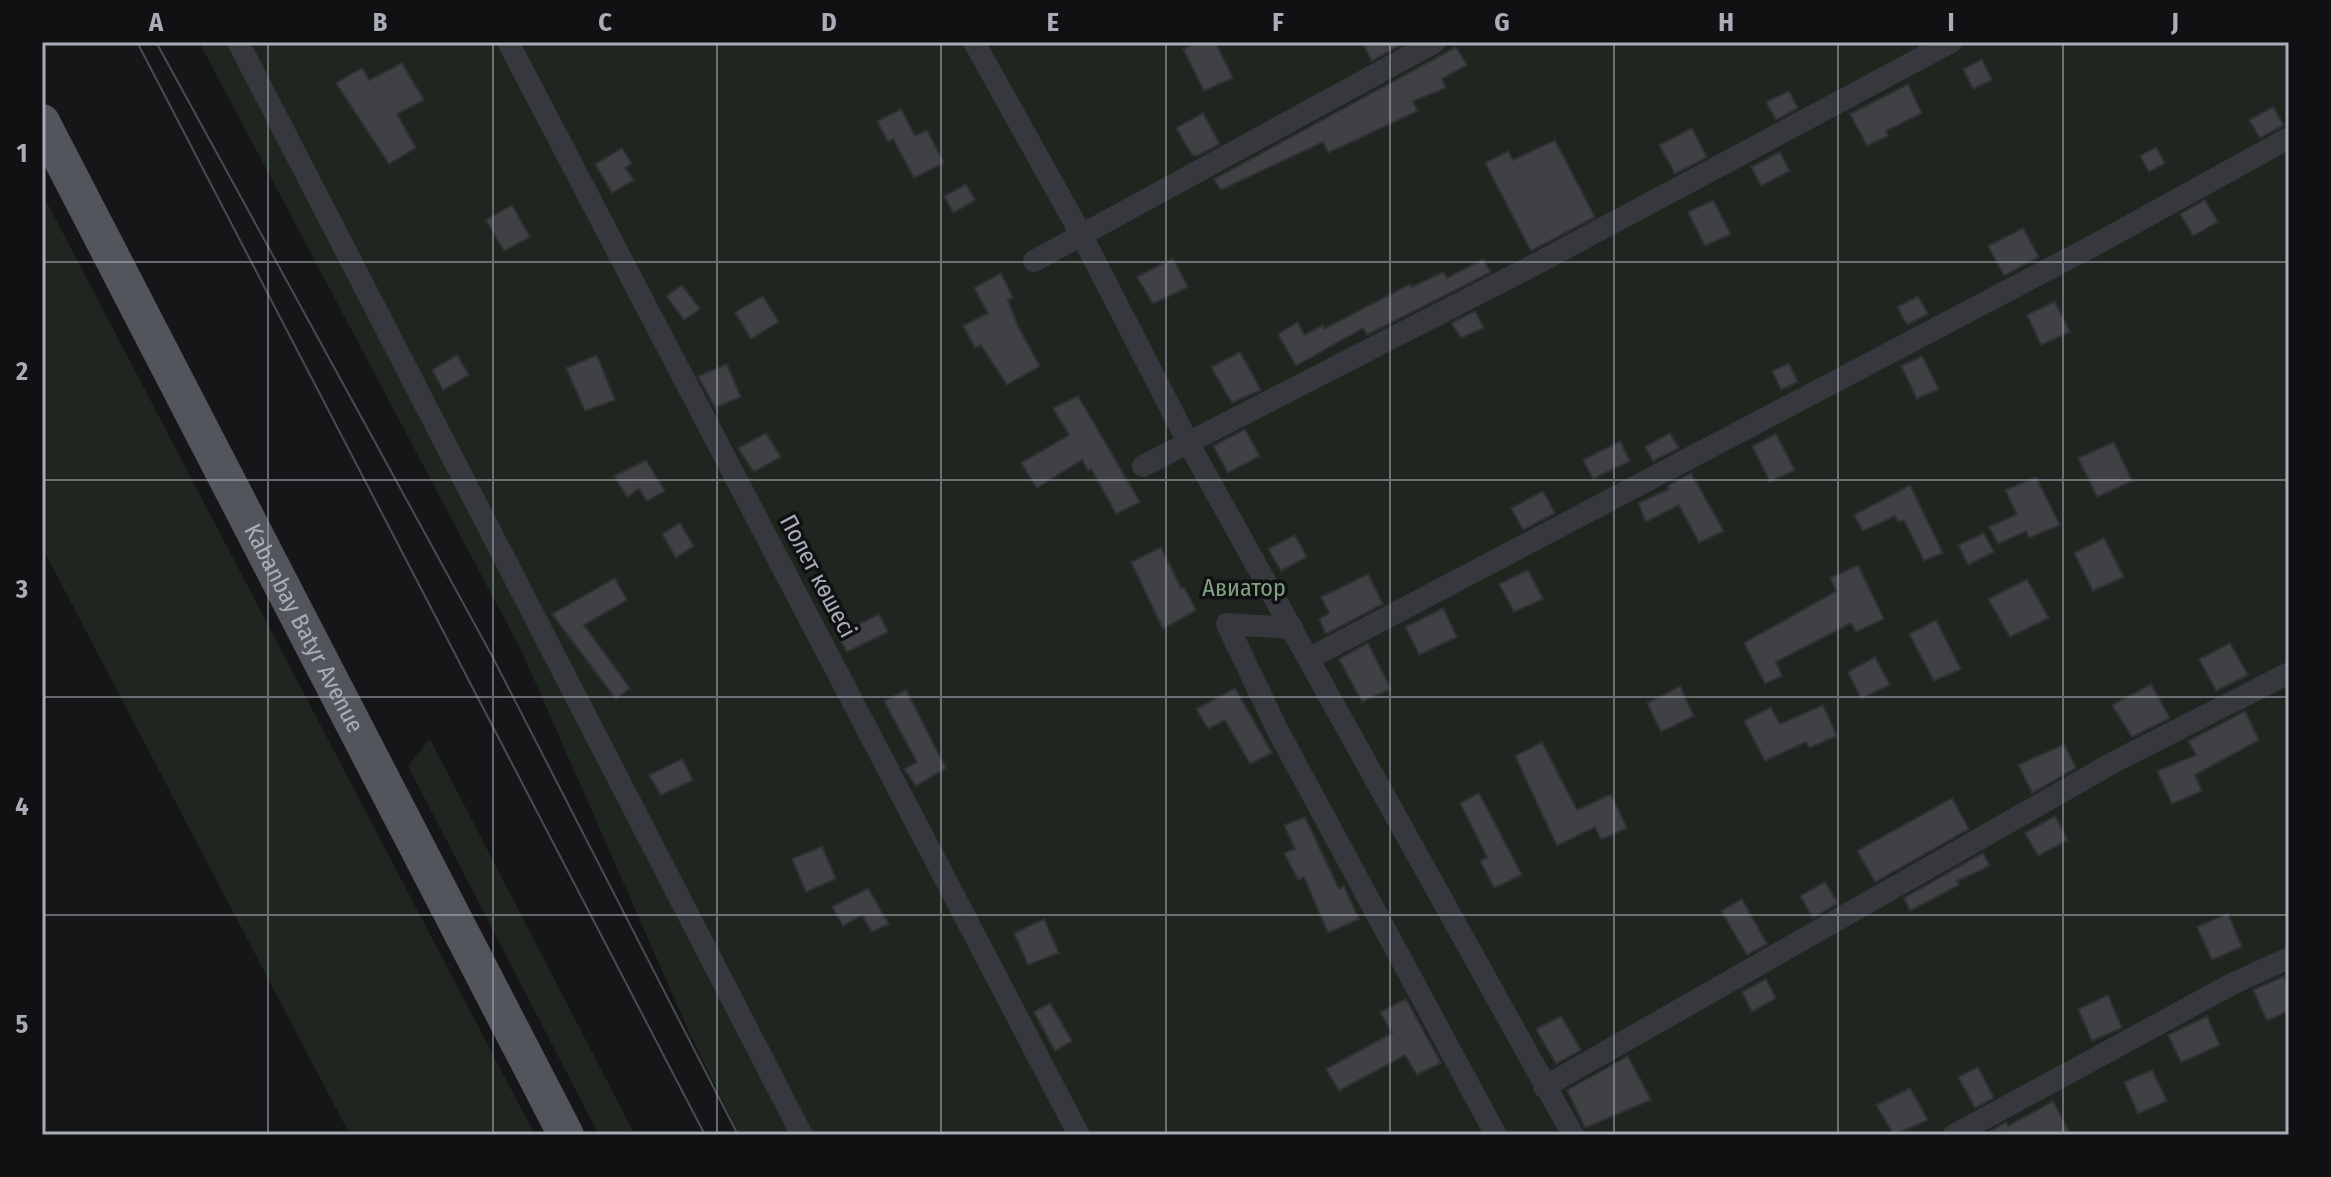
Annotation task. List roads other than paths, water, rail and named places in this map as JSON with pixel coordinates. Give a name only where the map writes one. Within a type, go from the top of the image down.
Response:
[{"type":"main road","name":"Kabanbay Batyr Avenue","points":[[42,122],[566,1135]]},
{"type":"street","points":[[238,42],[802,1135]]},
{"type":"street","name":"Полет көшесі","points":[[508,42],[1079,1135]]},
{"type":"street","points":[[974,42],[1082,236],[1189,444],[1573,1135]]},
{"type":"street","points":[[1034,261],[1435,42]]},
{"type":"street","points":[[1143,466],[1534,265],[1951,42]]},
{"type":"street","points":[[1310,658],[2102,241],[2289,138]]},
{"type":"street","points":[[1292,628],[1227,624],[1278,731],[1496,1135]]},
{"type":"street","points":[[1544,1087],[2116,761],[2289,673]]},
{"type":"street","points":[[1954,1135],[2234,983],[2289,958]]},
{"type":"tram line","points":[[137,42],[705,1135]]},
{"type":"tram line","points":[[156,42],[491,654],[738,1135]]},
{"type":"park label","name":"Авиатор","points":[[1244,588]]}]
